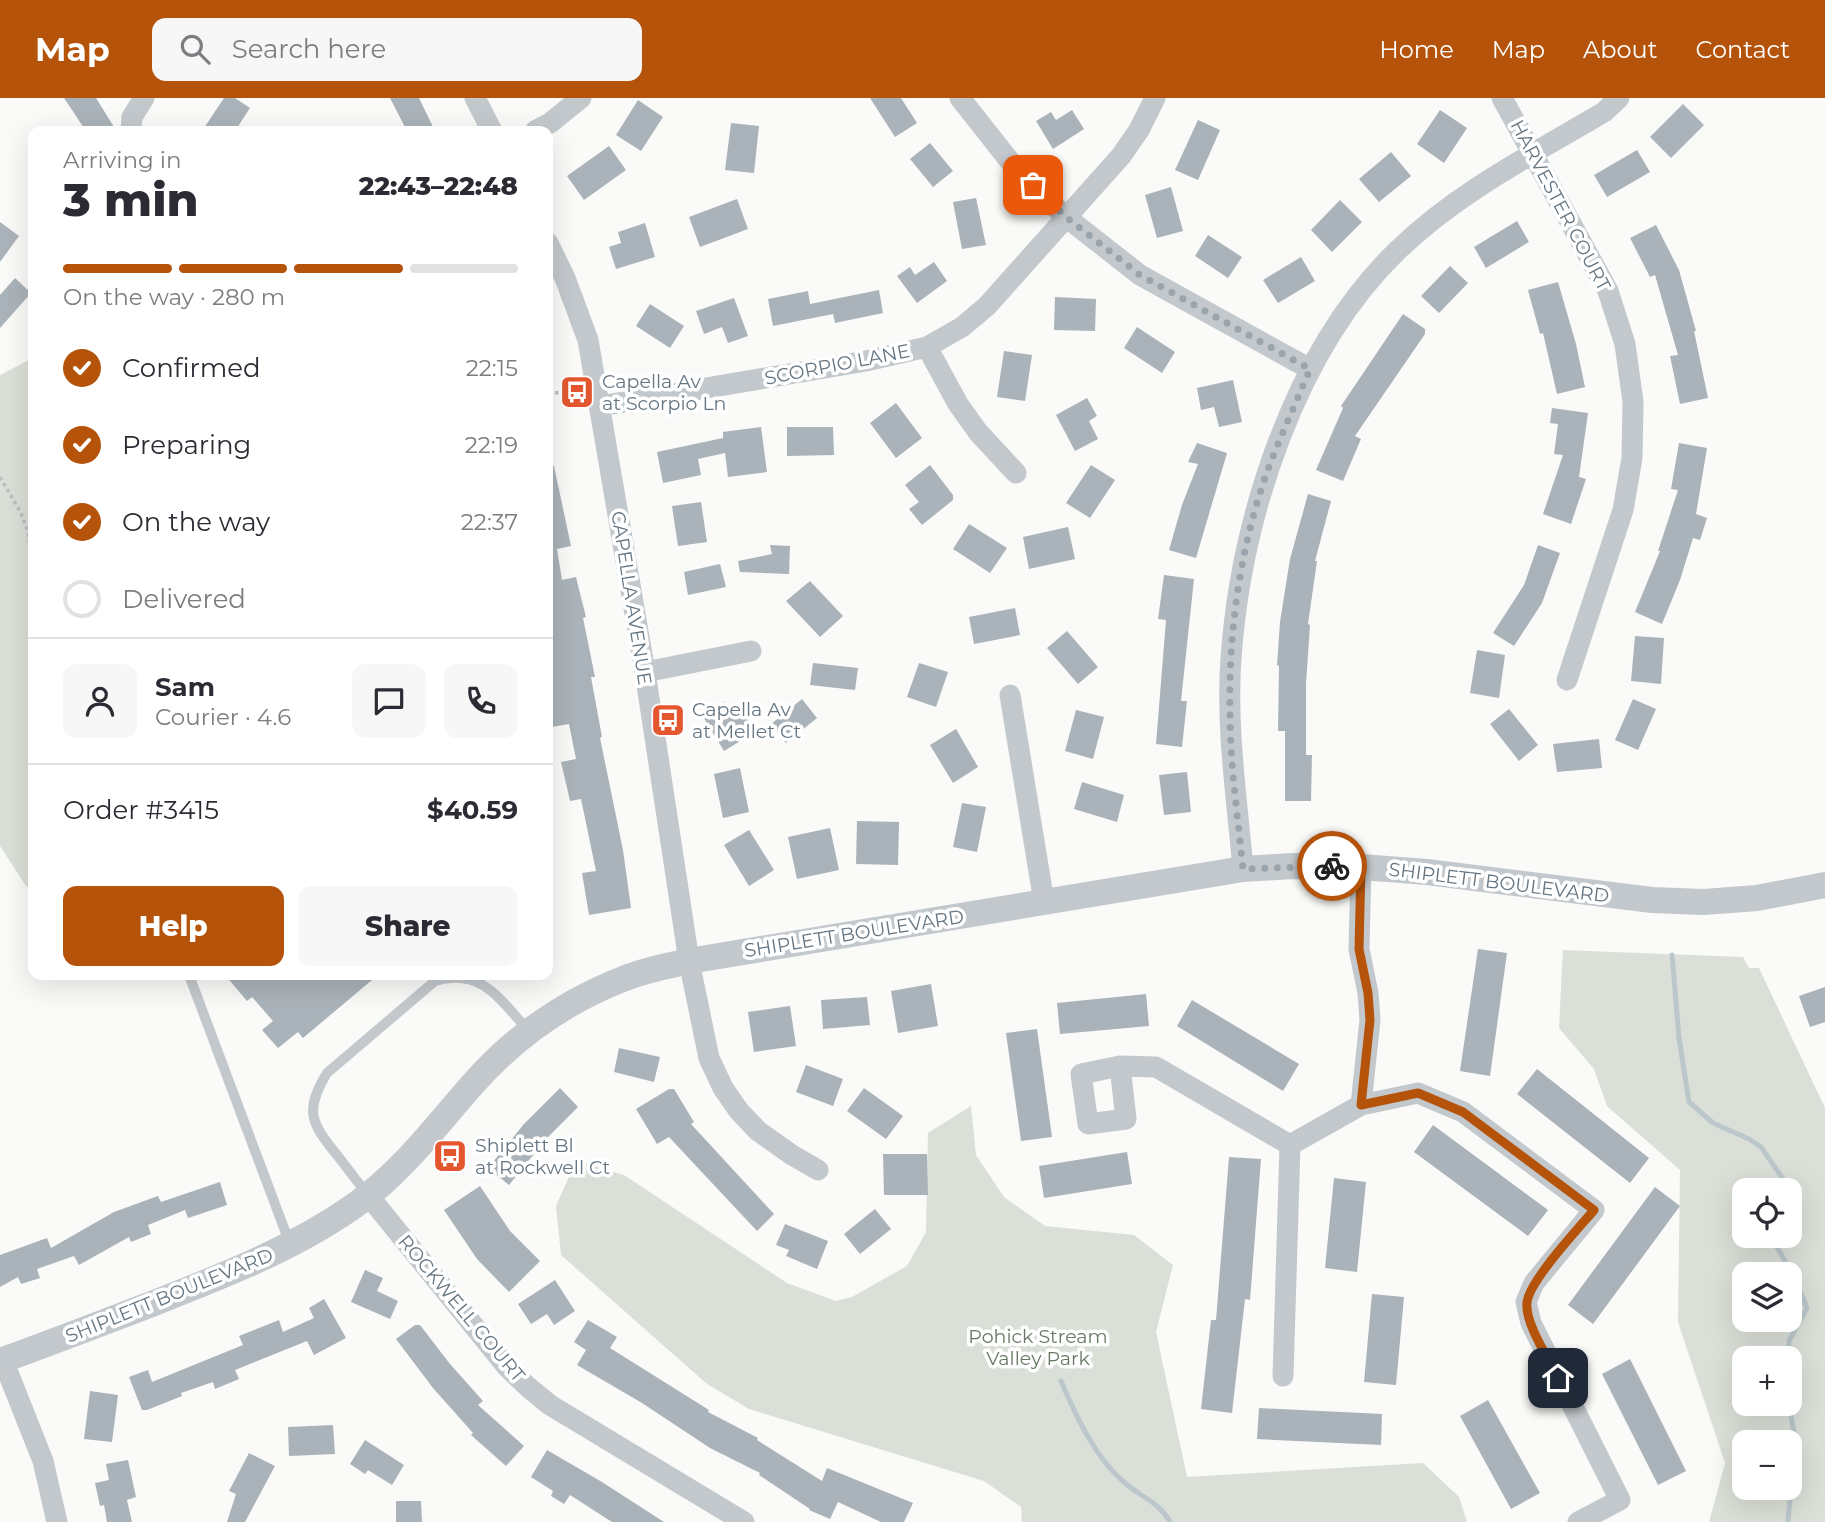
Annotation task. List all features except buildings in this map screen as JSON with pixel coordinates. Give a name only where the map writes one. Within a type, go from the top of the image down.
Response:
[{"type":"street","points":[[131,126],[132,117],[144,98]]},
{"type":"street","points":[[475,98],[489,126]]},
{"type":"street","points":[[544,126],[581,98]]},
{"type":"street","points":[[960,98],[1016,169],[1066,217],[1140,275],[1310,369]]},
{"type":"street","name":"SCORPIO LANE","points":[[598,397],[866,361],[927,347],[962,327],[987,306],[1121,156],[1139,130],[1155,98]]},
{"type":"street","name":"HARVESTER COURT","points":[[1502,98],[1608,291],[1625,344],[1633,402],[1632,458],[1623,510],[1567,680]]},
{"type":"street","points":[[1243,869],[1230,716],[1231,659],[1237,601],[1251,528],[1267,473],[1310,369],[1352,303],[1397,251],[1459,198],[1604,112],[1619,98]]},
{"type":"street","name":"CAPELLA AVENUE","points":[[553,253],[581,318],[598,397],[645,673],[689,961],[709,1058],[723,1088],[739,1111],[758,1131],[780,1148],[818,1170]]},
{"type":"street","points":[[927,347],[958,404],[978,432],[1016,473]]},
{"type":"street","points":[[645,673],[751,651]]},
{"type":"street","points":[[1010,695],[1044,902]]},
{"type":"street","name":"SHIPLETT BOULEVARD","points":[[1,1361],[253,1264],[290,1244],[368,1195],[403,1164],[492,1063],[558,1010],[625,978],[689,961],[1243,869],[1293,866],[1361,867],[1427,872],[1652,900],[1704,902],[1757,898],[1825,885]]},
{"type":"street","points":[[1361,867],[1359,949],[1368,993],[1370,1020],[1361,1105]]},
{"type":"street","points":[[1120,1066],[1156,1067],[1290,1145]]},
{"type":"street","points":[[1290,1145],[1361,1105],[1418,1093],[1463,1112],[1594,1210],[1534,1283],[1527,1302],[1531,1323],[1620,1500],[1578,1522]]},
{"type":"street","points":[[1283,1376],[1290,1145]]},
{"type":"street","name":"ROCKWELL COURT","points":[[368,1195],[507,1367],[528,1387],[550,1405],[744,1522]]},
{"type":"street","points":[[1,1361],[43,1461],[57,1522]]},
{"type":"lane","points":[[192,980],[290,1244]]},
{"type":"lane","points":[[368,1195],[316,1129],[313,1111],[317,1090],[327,1073],[438,980]]},
{"type":"lane","points":[[473,980],[489,990],[529,1031]]},
{"type":"path","points":[[553,393],[598,397]]},
{"type":"path","points":[[0,477],[28,532]]},
{"type":"green space","points":[[28,361],[28,887],[0,846],[0,375]]},
{"type":"green space","points":[[1563,950],[1743,957],[1749,968],[1759,968],[1825,1108],[1825,1522],[1709,1522],[1725,1463],[1678,1322],[1680,1170],[1607,1106],[1594,1069],[1559,1028]]},
{"type":"green space","name":"Pohick Stream Valley Park","points":[[971,1106],[976,1155],[1004,1197],[1045,1226],[1134,1235],[1173,1265],[1156,1332],[1187,1477],[1423,1463],[1459,1497],[1467,1522],[1022,1522],[1021,1507],[984,1481],[749,1409],[707,1384],[561,1255],[556,1206],[576,1161],[624,1175],[787,1283],[836,1301],[852,1297],[907,1266],[926,1232],[928,1133]]},
{"type":"waterway","points":[[1672,955],[1679,1038],[1689,1102],[1713,1123],[1761,1147],[1782,1178]]},
{"type":"waterway","points":[[1778,1248],[1807,1308],[1789,1346]]},
{"type":"waterway","points":[[1061,1381],[1080,1422],[1104,1461],[1125,1483],[1161,1509],[1170,1522]]},
{"type":"waterway","points":[[1788,1522],[1795,1439],[1791,1416]]},
{"type":"way so far","points":[[1033,185],[1066,217],[1140,275],[1310,369],[1267,473],[1251,528],[1237,601],[1231,659],[1230,716],[1243,869],[1332,866]]},
{"type":"place","name":"Capella Av at Scorpio Ln","points":[[577,392]]},
{"type":"place","name":"Capella Av at Mellet Ct","points":[[668,720]]},
{"type":"place","name":"Shiplett Bl at Rockwell Ct","points":[[450,1156]]},
{"type":"route","points":[[1332,866],[1361,867],[1359,949],[1368,993],[1370,1020],[1361,1105],[1418,1093],[1463,1112],[1594,1210],[1534,1283],[1527,1302],[1531,1323],[1558,1378]]}]
